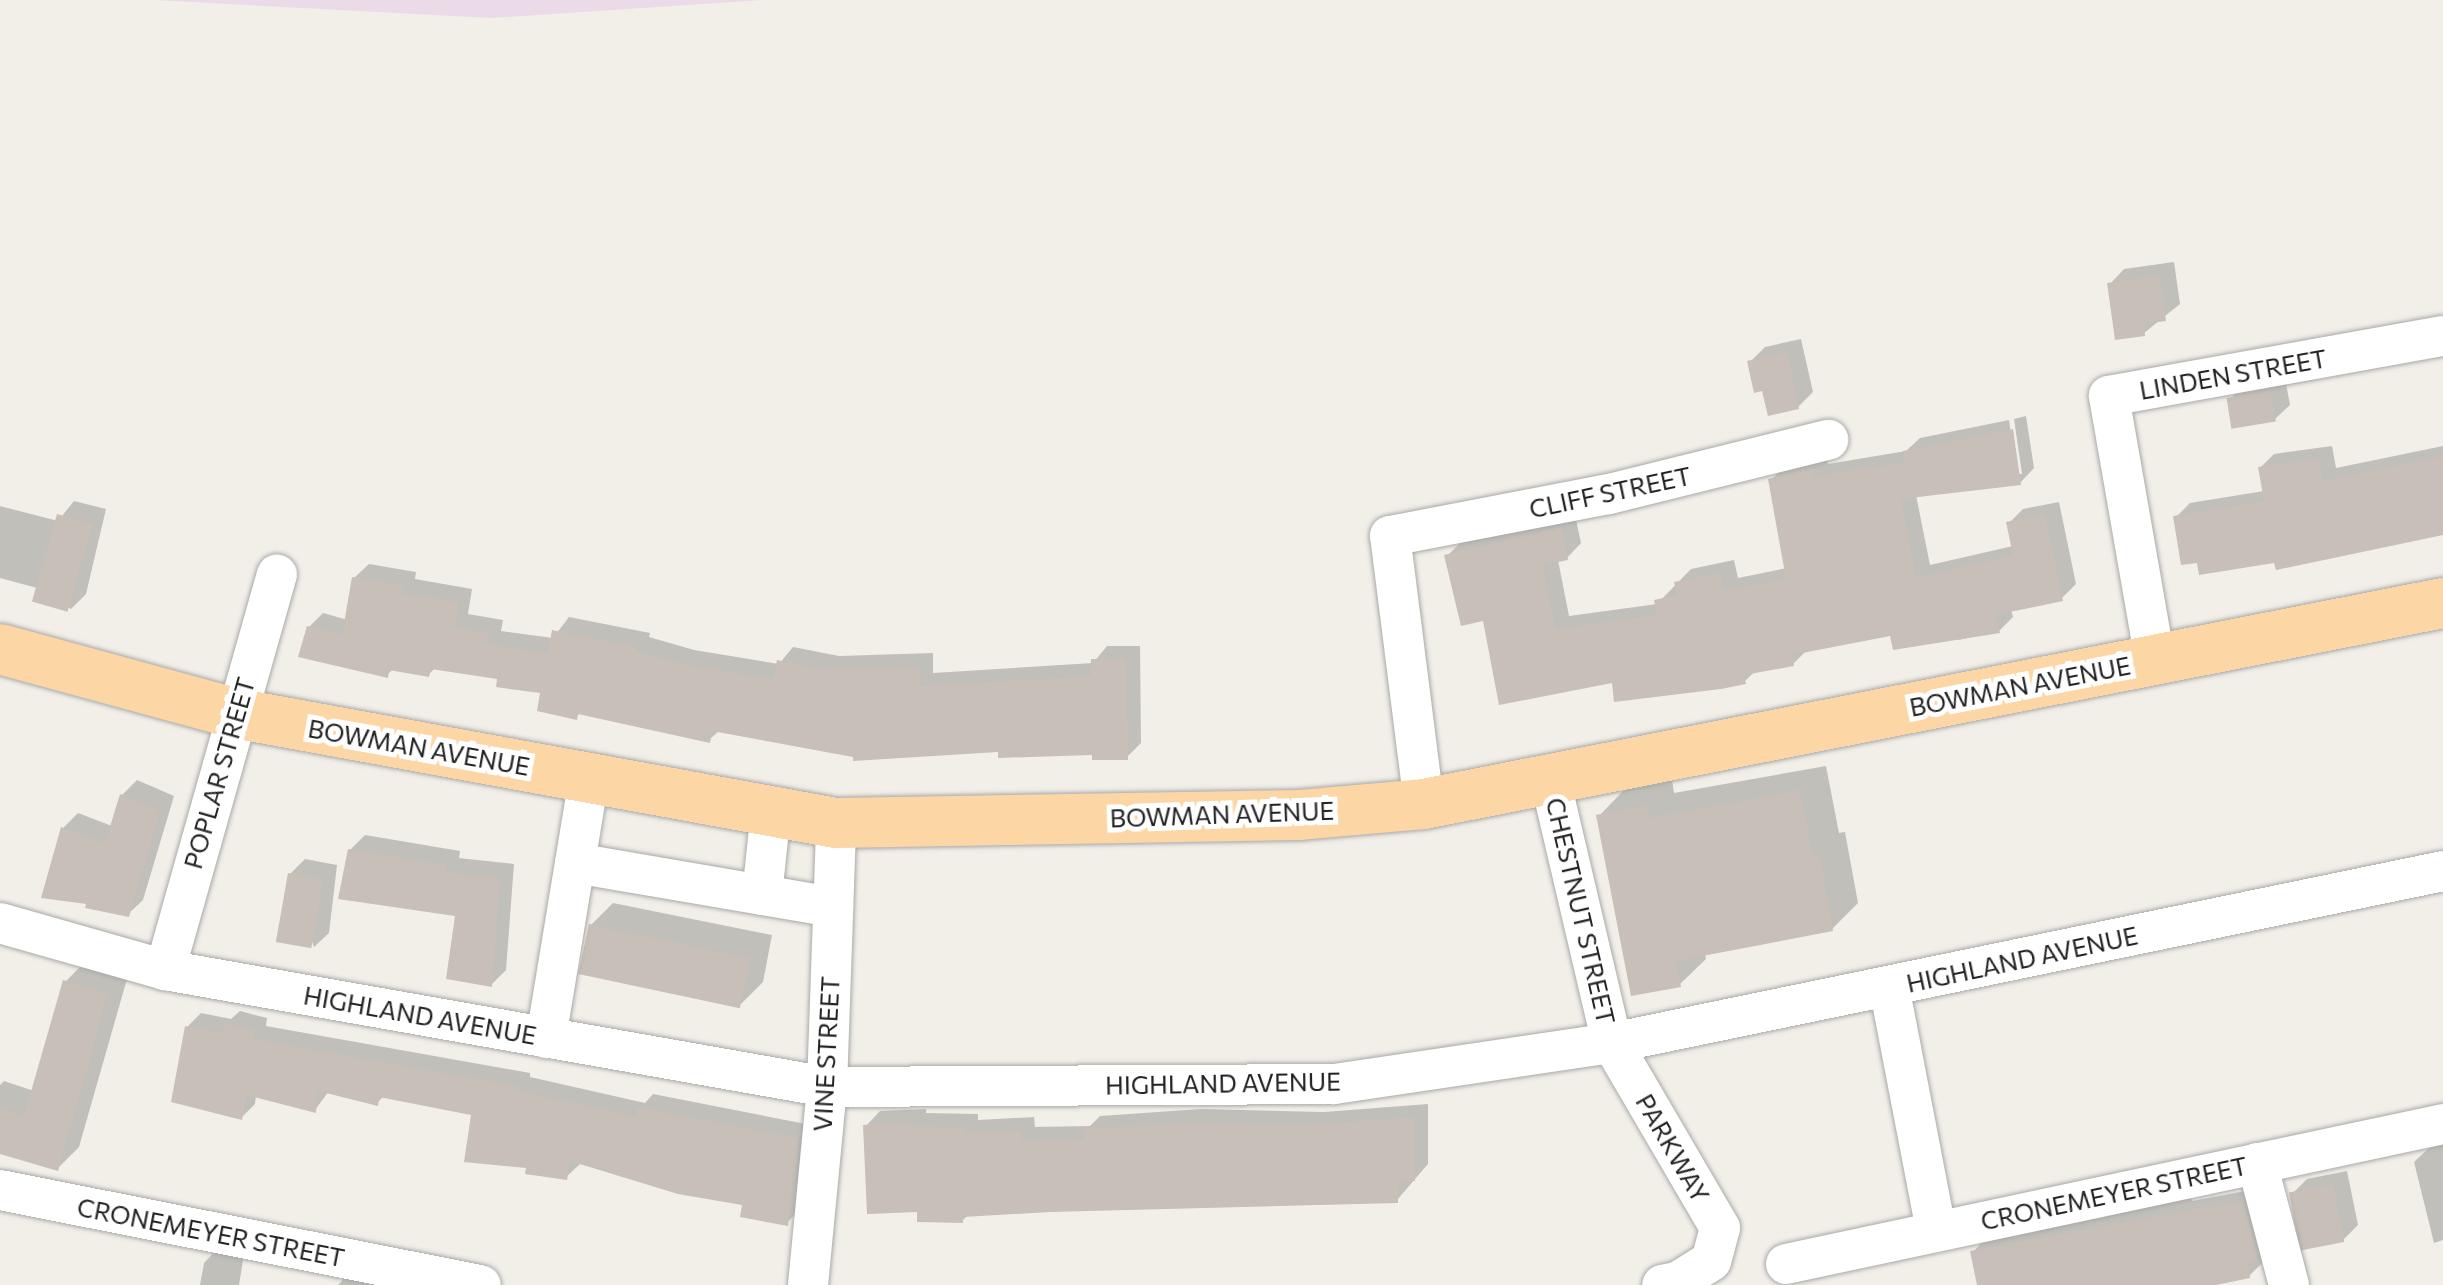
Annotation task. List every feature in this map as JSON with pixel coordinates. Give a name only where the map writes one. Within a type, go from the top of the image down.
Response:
[{"type":"main road","name":"BOWMAN AVENUE","points":[[0,649],[234,713],[836,822],[1299,814],[1424,804],[2443,603]]},
{"type":"street","name":"LINDEN STREET","points":[[2155,660],[2110,396],[2443,336]]},
{"type":"street","name":"CLIFF STREET","points":[[1424,804],[1390,536],[1609,494],[1828,440]]},
{"type":"street","name":"POPLAR STREET","points":[[164,970],[234,713],[277,576]]},
{"type":"street","points":[[546,1038],[589,778]]},
{"type":"street","name":"CHESTNUT STREET","points":[[1550,779],[1612,1043]]},
{"type":"street","points":[[762,895],[771,811]]},
{"type":"street","name":"VINE STREET","points":[[808,1285],[827,1087],[836,822]]},
{"type":"street","points":[[574,863],[833,907]]},
{"type":"street","name":"HIGHLAND AVENUE","points":[[0,922],[164,970],[827,1087],[1334,1084],[1612,1043],[2443,871]]},
{"type":"street","points":[[1889,986],[1936,1230]]},
{"type":"street","name":"PARKWAY","points":[[1612,1043],[1720,1228],[1711,1262],[1678,1282],[1662,1285]]},
{"type":"street","name":"CRONEMEYER STREET","points":[[1786,1264],[2443,1124]]},
{"type":"street","points":[[2257,1163],[2289,1285]]},
{"type":"street","name":"CRONEMEYER STREET","points":[[0,1190],[481,1285]]},
{"type":"shaded area","points":[[153,0],[763,0],[491,18]]},
{"type":"building","points":[[2160,276],[2166,321],[2144,324],[2145,336],[2115,340],[2107,283]]},
{"type":"building","points":[[1787,352],[1799,409],[1768,416],[1762,391],[1754,393],[1747,361]]},
{"type":"building","points":[[2271,391],[2276,422],[2231,429],[2227,398]]},
{"type":"building","points":[[2013,429],[2021,485],[1901,499],[1916,578],[2013,555],[2006,522],[2045,514],[2063,601],[1995,615],[2000,633],[1893,650],[1890,636],[1792,655],[1794,666],[1744,675],[1746,684],[1721,689],[1614,702],[1612,683],[1499,705],[1483,621],[1461,626],[1444,555],[1561,528],[1568,560],[1543,565],[1555,629],[1657,615],[1654,600],[1677,595],[1674,582],[1720,573],[1724,590],[1786,579],[1768,479],[1813,468],[1814,476],[1904,462],[1903,451]]},
{"type":"building","points":[[2443,456],[2443,535],[2276,570],[2274,563],[2199,575],[2197,563],[2181,565],[2173,516],[2264,501],[2258,467],[2319,459],[2322,481]]},
{"type":"building","points":[[57,514],[93,524],[67,612],[32,601]]},
{"type":"building","points":[[352,577],[404,586],[402,593],[459,602],[455,628],[490,633],[488,644],[548,653],[552,630],[637,647],[636,651],[679,663],[773,679],[777,660],[823,669],[919,666],[920,686],[1091,676],[1091,659],[1126,659],[1128,760],[1092,760],[1092,755],[998,758],[998,752],[853,761],[853,757],[712,731],[710,743],[578,714],[577,720],[537,711],[540,693],[496,687],[497,679],[431,669],[429,677],[389,670],[388,678],[298,657],[307,626],[342,635]]},
{"type":"building","points":[[1800,790],[1813,858],[1820,856],[1833,931],[1676,961],[1681,987],[1631,996],[1596,815],[1646,805],[1649,818]]},
{"type":"building","points":[[120,794],[160,811],[129,917],[85,908],[86,904],[41,898],[61,827],[105,843]]},
{"type":"building","points":[[348,849],[446,865],[446,872],[500,878],[492,987],[446,979],[455,916],[338,899]]},
{"type":"building","points":[[288,873],[323,879],[311,948],[276,942]]},
{"type":"building","points":[[589,924],[750,958],[740,1008],[578,974]]},
{"type":"building","points":[[63,980],[108,994],[58,1171],[0,1154],[0,1108],[24,1116]]},
{"type":"building","points":[[224,1023],[255,1031],[253,1039],[518,1086],[518,1090],[636,1117],[637,1107],[798,1138],[788,1226],[740,1217],[742,1205],[678,1194],[570,1161],[567,1180],[525,1174],[526,1168],[464,1162],[471,1115],[379,1097],[378,1106],[318,1091],[316,1113],[246,1095],[242,1120],[171,1102],[185,1026],[222,1033]]},
{"type":"building","points":[[1414,1117],[1415,1181],[1398,1182],[1398,1203],[1050,1212],[963,1217],[963,1223],[917,1222],[917,1212],[867,1214],[863,1125],[912,1122],[912,1126],[965,1128],[965,1133],[1021,1131],[1021,1141],[1084,1139],[1083,1129],[1184,1123],[1308,1125]]},
{"type":"building","points":[[2333,1184],[2344,1242],[2300,1251],[2289,1193]]},
{"type":"building","points":[[2243,1202],[2258,1260],[2247,1262],[2250,1278],[2216,1285],[1977,1285],[1970,1251]]}]
